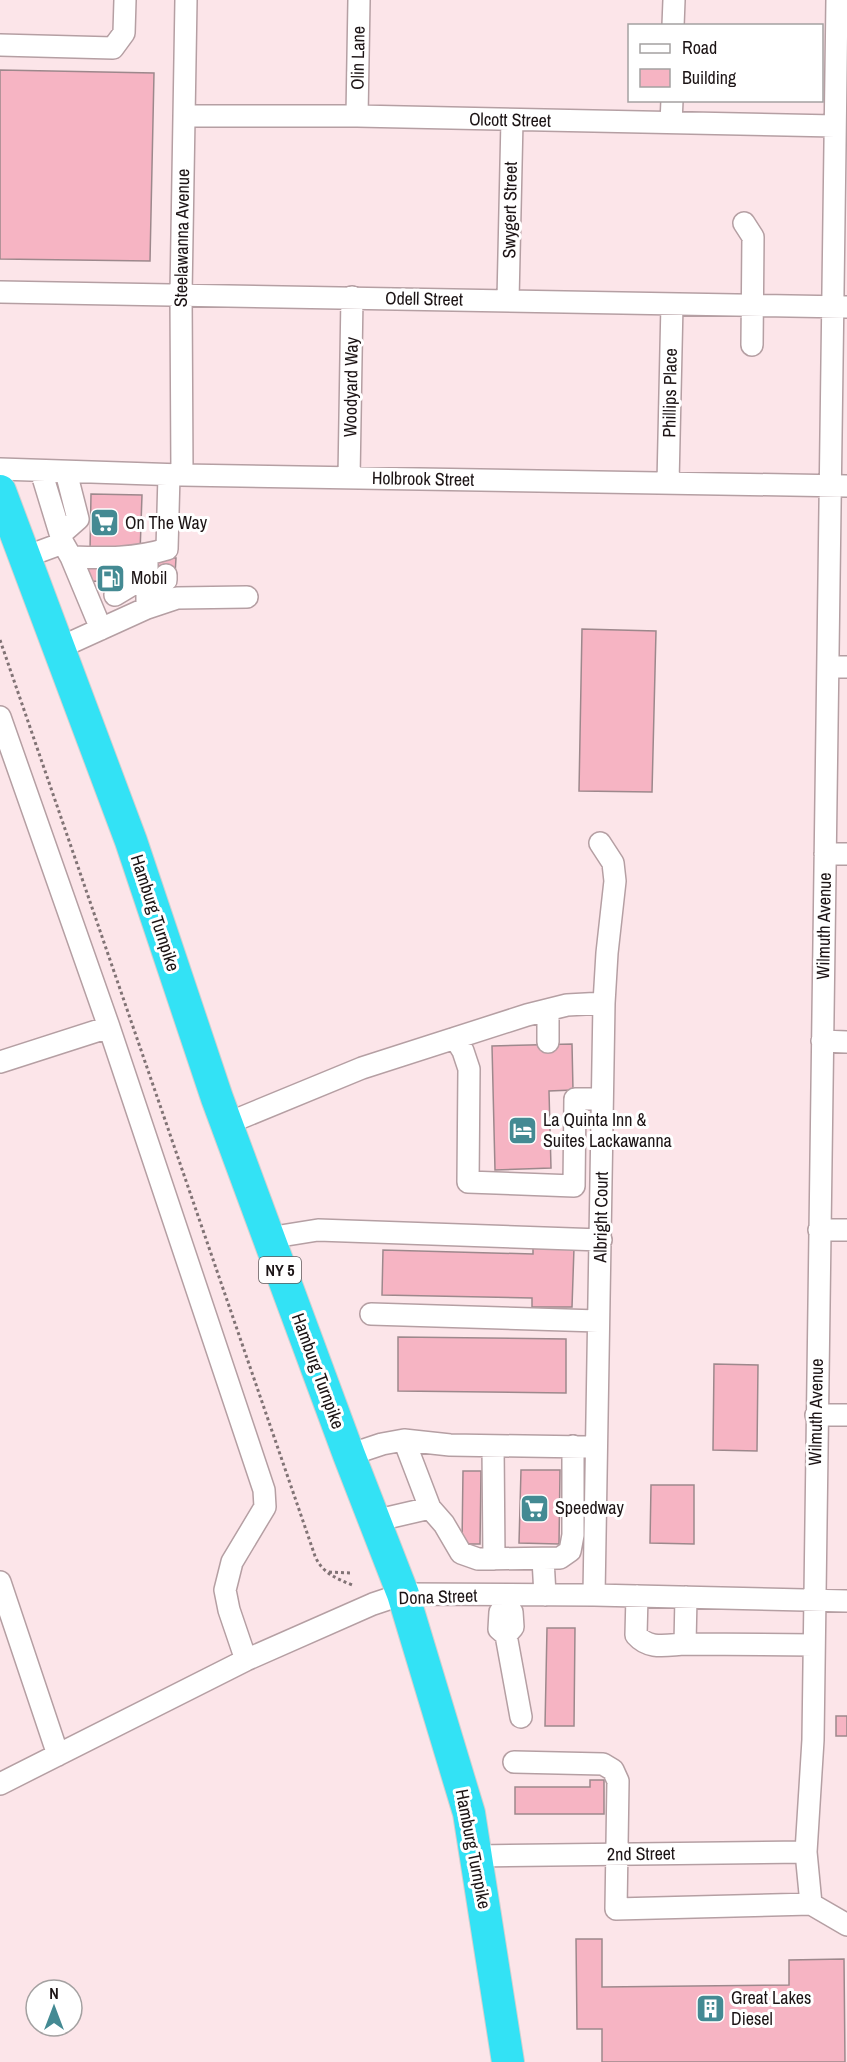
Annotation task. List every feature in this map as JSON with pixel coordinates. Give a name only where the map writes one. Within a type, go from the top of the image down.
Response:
[{"type":"highway","name":"Hamburg Turnpike","points":[[0,491],[131,841],[226,1124],[403,1594],[470,1813],[508,2062]]},
{"type":"street","points":[[0,45],[113,48],[124,33],[125,0]]},
{"type":"street","name":"Steelawanna Avenue","points":[[155,559],[175,475],[181,294],[186,0]]},
{"type":"street","name":"Olin Lane","points":[[357,116],[359,0]]},
{"type":"street","points":[[673,24],[674,0]]},
{"type":"street","name":"Wilmuth Avenue","points":[[811,1904],[806,1852],[813,1740],[825,854],[837,667],[840,306],[835,126],[837,0]]},
{"type":"street","points":[[671,123],[672,102]]},
{"type":"street","name":"Olcott Street","points":[[184,116],[357,116],[835,126]]},
{"type":"street","name":"Swygert Street","points":[[508,300],[512,120]]},
{"type":"street","points":[[744,223],[753,237],[752,345]]},
{"type":"street","name":"Odell Street","points":[[0,292],[840,306]]},
{"type":"street","name":"Woodyard Way","points":[[350,478],[352,297]]},
{"type":"street","name":"Phillips Place","points":[[668,483],[672,304]]},
{"type":"street","name":"Holbrook Street","points":[[0,469],[175,475],[839,486]]},
{"type":"street","points":[[41,471],[65,545],[101,629]]},
{"type":"street","points":[[25,557],[65,545],[78,519],[66,472]]},
{"type":"street","points":[[65,545],[109,575],[130,586],[155,559]]},
{"type":"street","points":[[109,575],[155,559]]},
{"type":"street","points":[[147,608],[147,586],[155,559]]},
{"type":"street","points":[[109,575],[122,619]]},
{"type":"street","points":[[59,648],[147,608],[177,598],[247,597]]},
{"type":"street","points":[[0,717],[109,1027],[264,1490],[265,1508],[232,1562],[225,1590],[229,1610],[246,1659]]},
{"type":"street","name":"Albright Court","points":[[594,1595],[604,1003],[615,881],[613,863],[600,843]]},
{"type":"street","points":[[825,854],[847,854]]},
{"type":"street","points":[[226,1124],[362,1068],[455,1038],[567,1005],[604,1003]]},
{"type":"street","points":[[548,1010],[548,1042]]},
{"type":"street","points":[[0,1062],[109,1027]]},
{"type":"street","points":[[455,1038],[469,1069],[468,1182],[574,1186],[575,1099],[602,1099]]},
{"type":"street","points":[[822,1041],[847,1042]]},
{"type":"street","points":[[268,1238],[318,1230],[601,1240]]},
{"type":"street","points":[[819,1230],[847,1230]]},
{"type":"street","points":[[371,1314],[598,1321]]},
{"type":"street","points":[[816,1414],[847,1415]]},
{"type":"street","points":[[349,1455],[382,1444],[404,1440],[450,1445],[597,1447]]},
{"type":"street","points":[[404,1440],[430,1508],[444,1524],[461,1553],[478,1558],[560,1558],[570,1551],[572,1545],[573,1446]]},
{"type":"street","points":[[493,1446],[494,1558]]},
{"type":"street","points":[[374,1521],[430,1508]]},
{"type":"street","points":[[543,1559],[545,1595]]},
{"type":"street","points":[[0,1582],[58,1755]]},
{"type":"street","name":"Dona Street","points":[[1,1780],[58,1755],[246,1659],[403,1594],[506,1600],[545,1595],[594,1595],[847,1601]]},
{"type":"street","points":[[637,1596],[636,1635],[643,1643],[652,1645],[814,1645]]},
{"type":"street","points":[[685,1644],[686,1597]]},
{"type":"street","points":[[506,1600],[500,1612],[499,1629],[506,1635],[521,1717]]},
{"type":"street","points":[[514,1762],[603,1764],[613,1770],[618,1782],[616,1910],[811,1904],[847,1926]]},
{"type":"street","name":"2nd Street","points":[[476,1856],[806,1852]]},
{"type":"path","points":[[0,640],[315,1556],[319,1565],[332,1576],[351,1584]]},
{"type":"path","points":[[327,1572],[351,1573]]},
{"type":"building","points":[[0,70],[154,73],[150,261],[0,259]]},
{"type":"building","points":[[91,494],[142,495],[140,553],[90,552]]},
{"type":"building","points":[[151,557],[176,558],[175,575],[151,575]]},
{"type":"building","points":[[87,564],[126,565],[126,582],[86,581]]},
{"type":"building","points":[[582,629],[656,631],[652,792],[579,791]]},
{"type":"building","name":"La Quinta Inn & Suites Lackawanna","points":[[572,1044],[573,1090],[549,1091],[551,1168],[495,1170],[492,1046]]},
{"type":"building","points":[[533,1247],[574,1248],[572,1307],[532,1307],[532,1298],[382,1295],[383,1250],[533,1254]]},
{"type":"building","points":[[398,1337],[566,1339],[566,1393],[398,1391]]},
{"type":"building","points":[[714,1364],[758,1365],[757,1451],[713,1450]]},
{"type":"building","points":[[521,1470],[560,1470],[559,1544],[519,1543]]},
{"type":"building","points":[[463,1471],[481,1471],[480,1544],[462,1544]]},
{"type":"building","points":[[651,1485],[694,1485],[694,1544],[650,1543]]},
{"type":"building","points":[[547,1628],[575,1628],[574,1726],[545,1726]]},
{"type":"building","points":[[836,1716],[847,1716],[847,1736],[836,1736]]},
{"type":"building","points":[[590,1780],[604,1780],[604,1814],[515,1814],[515,1787],[590,1787]]},
{"type":"building","name":"Great Lakes Diesel","points":[[576,1939],[602,1939],[602,1987],[789,1985],[789,1960],[844,1959],[845,2062],[602,2062],[602,2029],[577,2029]]},
{"type":"tunnel","points":[[106,564],[111,582]]},
{"type":"place","name":"On The Way","points":[[104,523]]},
{"type":"place","name":"Mobil","points":[[110,578]]},
{"type":"place","name":"La Quinta Inn & Suites Lackawanna","points":[[522,1130]]},
{"type":"place","name":"Speedway","points":[[534,1508]]},
{"type":"place","name":"Great Lakes Diesel","points":[[710,2008]]}]
